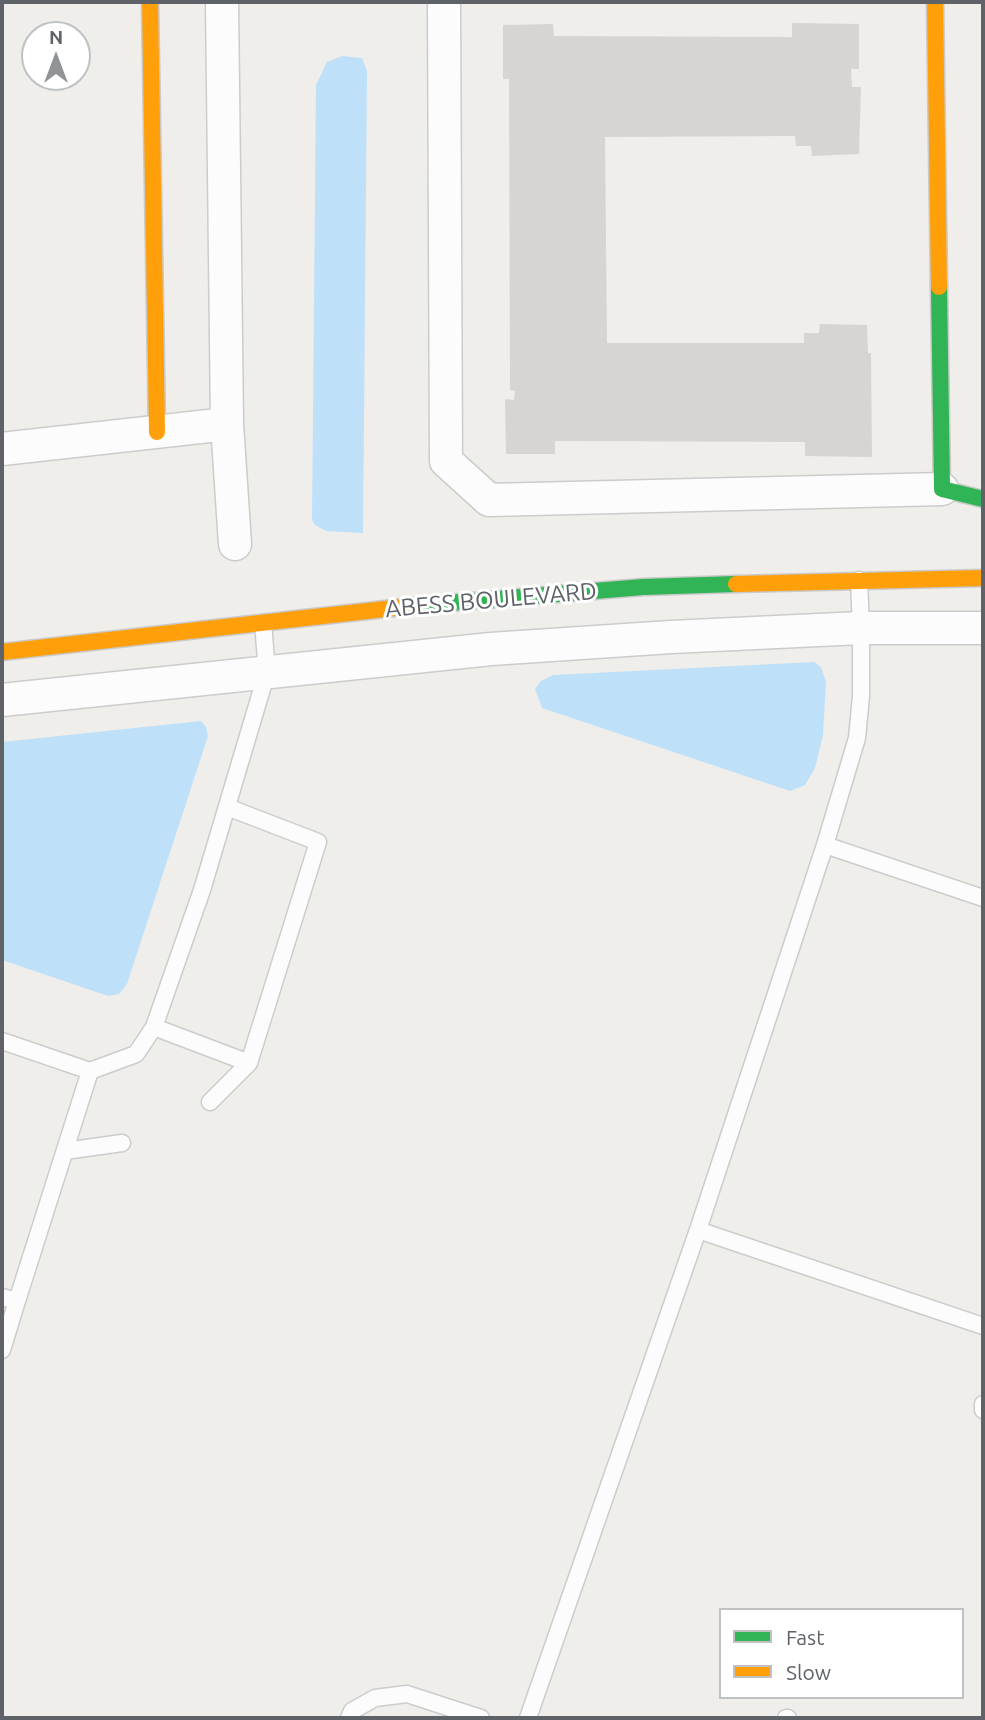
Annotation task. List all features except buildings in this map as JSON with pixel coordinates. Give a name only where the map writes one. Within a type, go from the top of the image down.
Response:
[{"type":"street","points":[[150,2],[157,432]]},
{"type":"street","points":[[222,2],[227,424],[235,544]]},
{"type":"street","points":[[444,2],[446,461],[489,500],[942,489],[983,499]]},
{"type":"street","points":[[935,2],[942,489]]},
{"type":"street","points":[[2,449],[227,424]]},
{"type":"street","name":"ABESS BOULEVARD","points":[[2,652],[455,601],[643,587],[983,579]]},
{"type":"street","name":"ABESS BOULEVARD","points":[[2,700],[505,648],[861,628],[983,628]]},
{"type":"lane","points":[[528,1718],[698,1230],[825,845],[857,738],[861,696],[859,580]]},
{"type":"lane","points":[[2,1041],[90,1071],[136,1054],[154,1027],[202,890],[267,672],[263,623]]},
{"type":"lane","points":[[210,1102],[249,1063],[318,842],[227,807]]},
{"type":"lane","points":[[825,845],[983,898]]},
{"type":"lane","points":[[154,1027],[249,1063]]},
{"type":"lane","points":[[2,1350],[9,1299],[65,1151],[90,1071]]},
{"type":"lane","points":[[65,1151],[122,1143]]},
{"type":"lane","points":[[698,1230],[983,1326]]},
{"type":"lane","points":[[983,1404],[983,1410]]},
{"type":"lane","points":[[349,1718],[352,1711],[375,1698],[407,1694],[481,1718]]},
{"type":"water","points":[[342,56],[362,58],[367,71],[363,533],[326,531],[312,520],[316,85],[327,62]]},
{"type":"water","points":[[814,662],[821,667],[826,682],[823,735],[815,768],[805,785],[790,791],[542,708],[535,689],[541,681],[553,675]]},
{"type":"water","points":[[201,721],[208,736],[127,984],[119,994],[108,996],[2,960],[2,742]]},
{"type":"traffic: fast","points":[[939,287],[942,489],[983,499]]},
{"type":"traffic: fast","points":[[412,606],[643,587],[736,584]]},
{"type":"traffic: slow","points":[[150,2],[157,432]]},
{"type":"traffic: slow","points":[[935,2],[939,287]]},
{"type":"traffic: slow","points":[[736,584],[983,578]]},
{"type":"traffic: slow","points":[[2,652],[412,606]]}]
